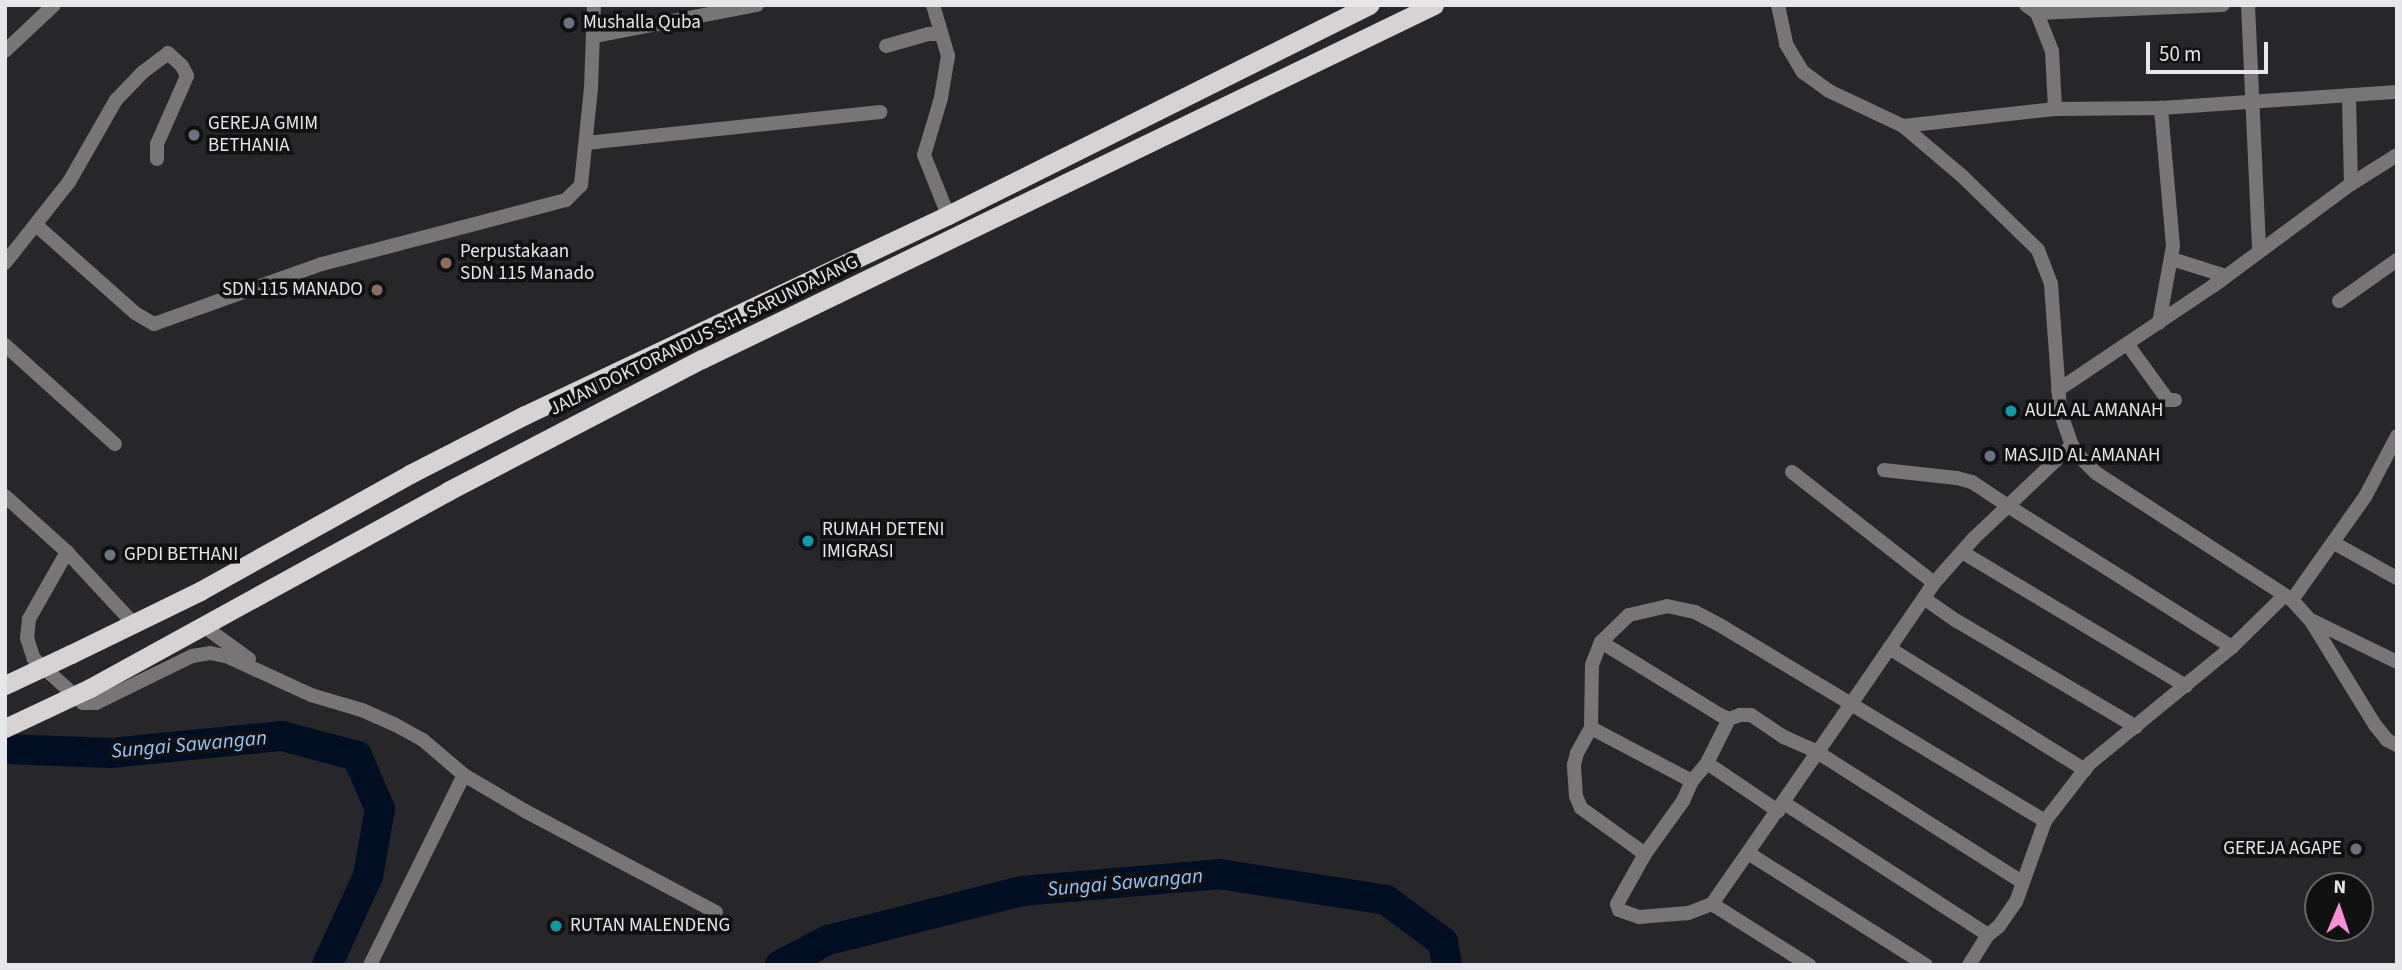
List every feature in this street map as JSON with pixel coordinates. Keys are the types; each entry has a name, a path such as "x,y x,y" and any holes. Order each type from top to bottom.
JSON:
{"highway":[{"name":"JALAN DOKTORANDUS S.H. SARUNDAJANG","path":"5,685 200,591 410,474 525,415 948,215 1370,5"},
{"name":"JALAN DOKTORANDUS S.H. SARUNDAJANG","path":"5,728 90,688 460,485 702,359 1434,5"},
{"path":"859,257 872,278"}],"street":[{"path":"5,51 54,5"},
{"path":"36,225 135,313 154,324 322,264 566,200 581,185 594,36 594,5"},
{"path":"594,36 757,5"},
{"path":"933,5 948,56 947,74 924,155 948,215"},
{"path":"1778,5 1786,44 1803,72 1829,90 1903,126 1961,175 2038,250 2051,284 2060,411 2068,449 2096,473 2288,597 2311,621 2375,725 2387,740 2397,745"},
{"path":"2055,109 2052,51 2031,9 2222,5"},
{"path":"2248,5 2255,102 2259,250"},
{"path":"886,46 928,34 940,34"},
{"path":"5,263 69,182 116,100 143,72 168,53 187,76 157,144 157,159"},
{"path":"1903,126 2055,109 2161,107 2397,92"},
{"path":"2349,97 2351,184"},
{"path":"2160,323 2172,259 2161,107"},
{"path":"586,143 880,111"},
{"path":"2058,390 2160,323 2351,184 2397,155"},
{"path":"2172,259 2226,276"},
{"path":"2339,301 2397,260"},
{"path":"5,345 115,444"},
{"path":"2128,345 2168,400 2175,400"},
{"path":"1969,965 1988,935 1999,926 2016,902 2045,821 2085,769 2288,597 2334,543 2365,498 2397,436"},
{"path":"2022,882 1817,752 1784,737 1751,715 1740,715 1729,719 1707,763 1692,781 1683,801 1618,898 1619,910 1650,917 1688,913 1713,904 1781,807 1817,752 1889,648 1925,599 1934,583 2008,506 2068,449"},
{"path":"1884,470 1972,482 2232,647"},
{"path":"1792,472 1934,583"},
{"path":"5,496 67,552 133,623"},
{"path":"2334,543 2397,578"},
{"path":"67,552 29,619 27,638 34,659 83,703 96,703 172,664 210,653 236,660 394,724 423,740 464,775 525,811 716,912"},
{"path":"1962,552 2186,686"},
{"path":"1925,599 1957,621 2136,727"},
{"path":"1645,854 1581,808 1576,796 1574,765 1577,753 1591,728 1592,665 1601,642 1629,615 1667,606 1695,612 1768,652 2045,821"},
{"path":"2311,621 2397,662"},
{"path":"202,625 280,680"},
{"path":"1601,642 1729,719"},
{"path":"1889,648 2085,769"},
{"path":"1591,728 1692,781"},
{"path":"1707,763 1988,935"},
{"path":"370,965 464,775"},
{"path":"1748,853 1926,965"},
{"path":"1713,904 1809,965"}],"waterway":[{"name":"Sungai Sawangan","path":"5,749 111,753 282,736 357,756 380,809 368,876 327,965"},
{"name":"Sungai Sawangan","path":"780,965 828,940 1022,891 1219,874 1386,900 1443,942 1447,965"}],"place":[{"name":"Mushalla Quba","path":"569,23"},
{"name":"GEREJA GMIM BETHANIA","path":"194,135"},
{"name":"Perpustakaan SDN 115 Manado","path":"446,263"},
{"name":"SDN 115 MANADO","path":"377,290"},
{"name":"AULA AL AMANAH","path":"2011,411"},
{"name":"MASJID AL AMANAH","path":"1990,456"},
{"name":"RUMAH DETENI IMIGRASI","path":"808,541"},
{"name":"GPDI BETHANI","path":"110,555"},
{"name":"GEREJA AGAPE","path":"2356,849"},
{"name":"RUTAN MALENDENG","path":"556,926"}]}
